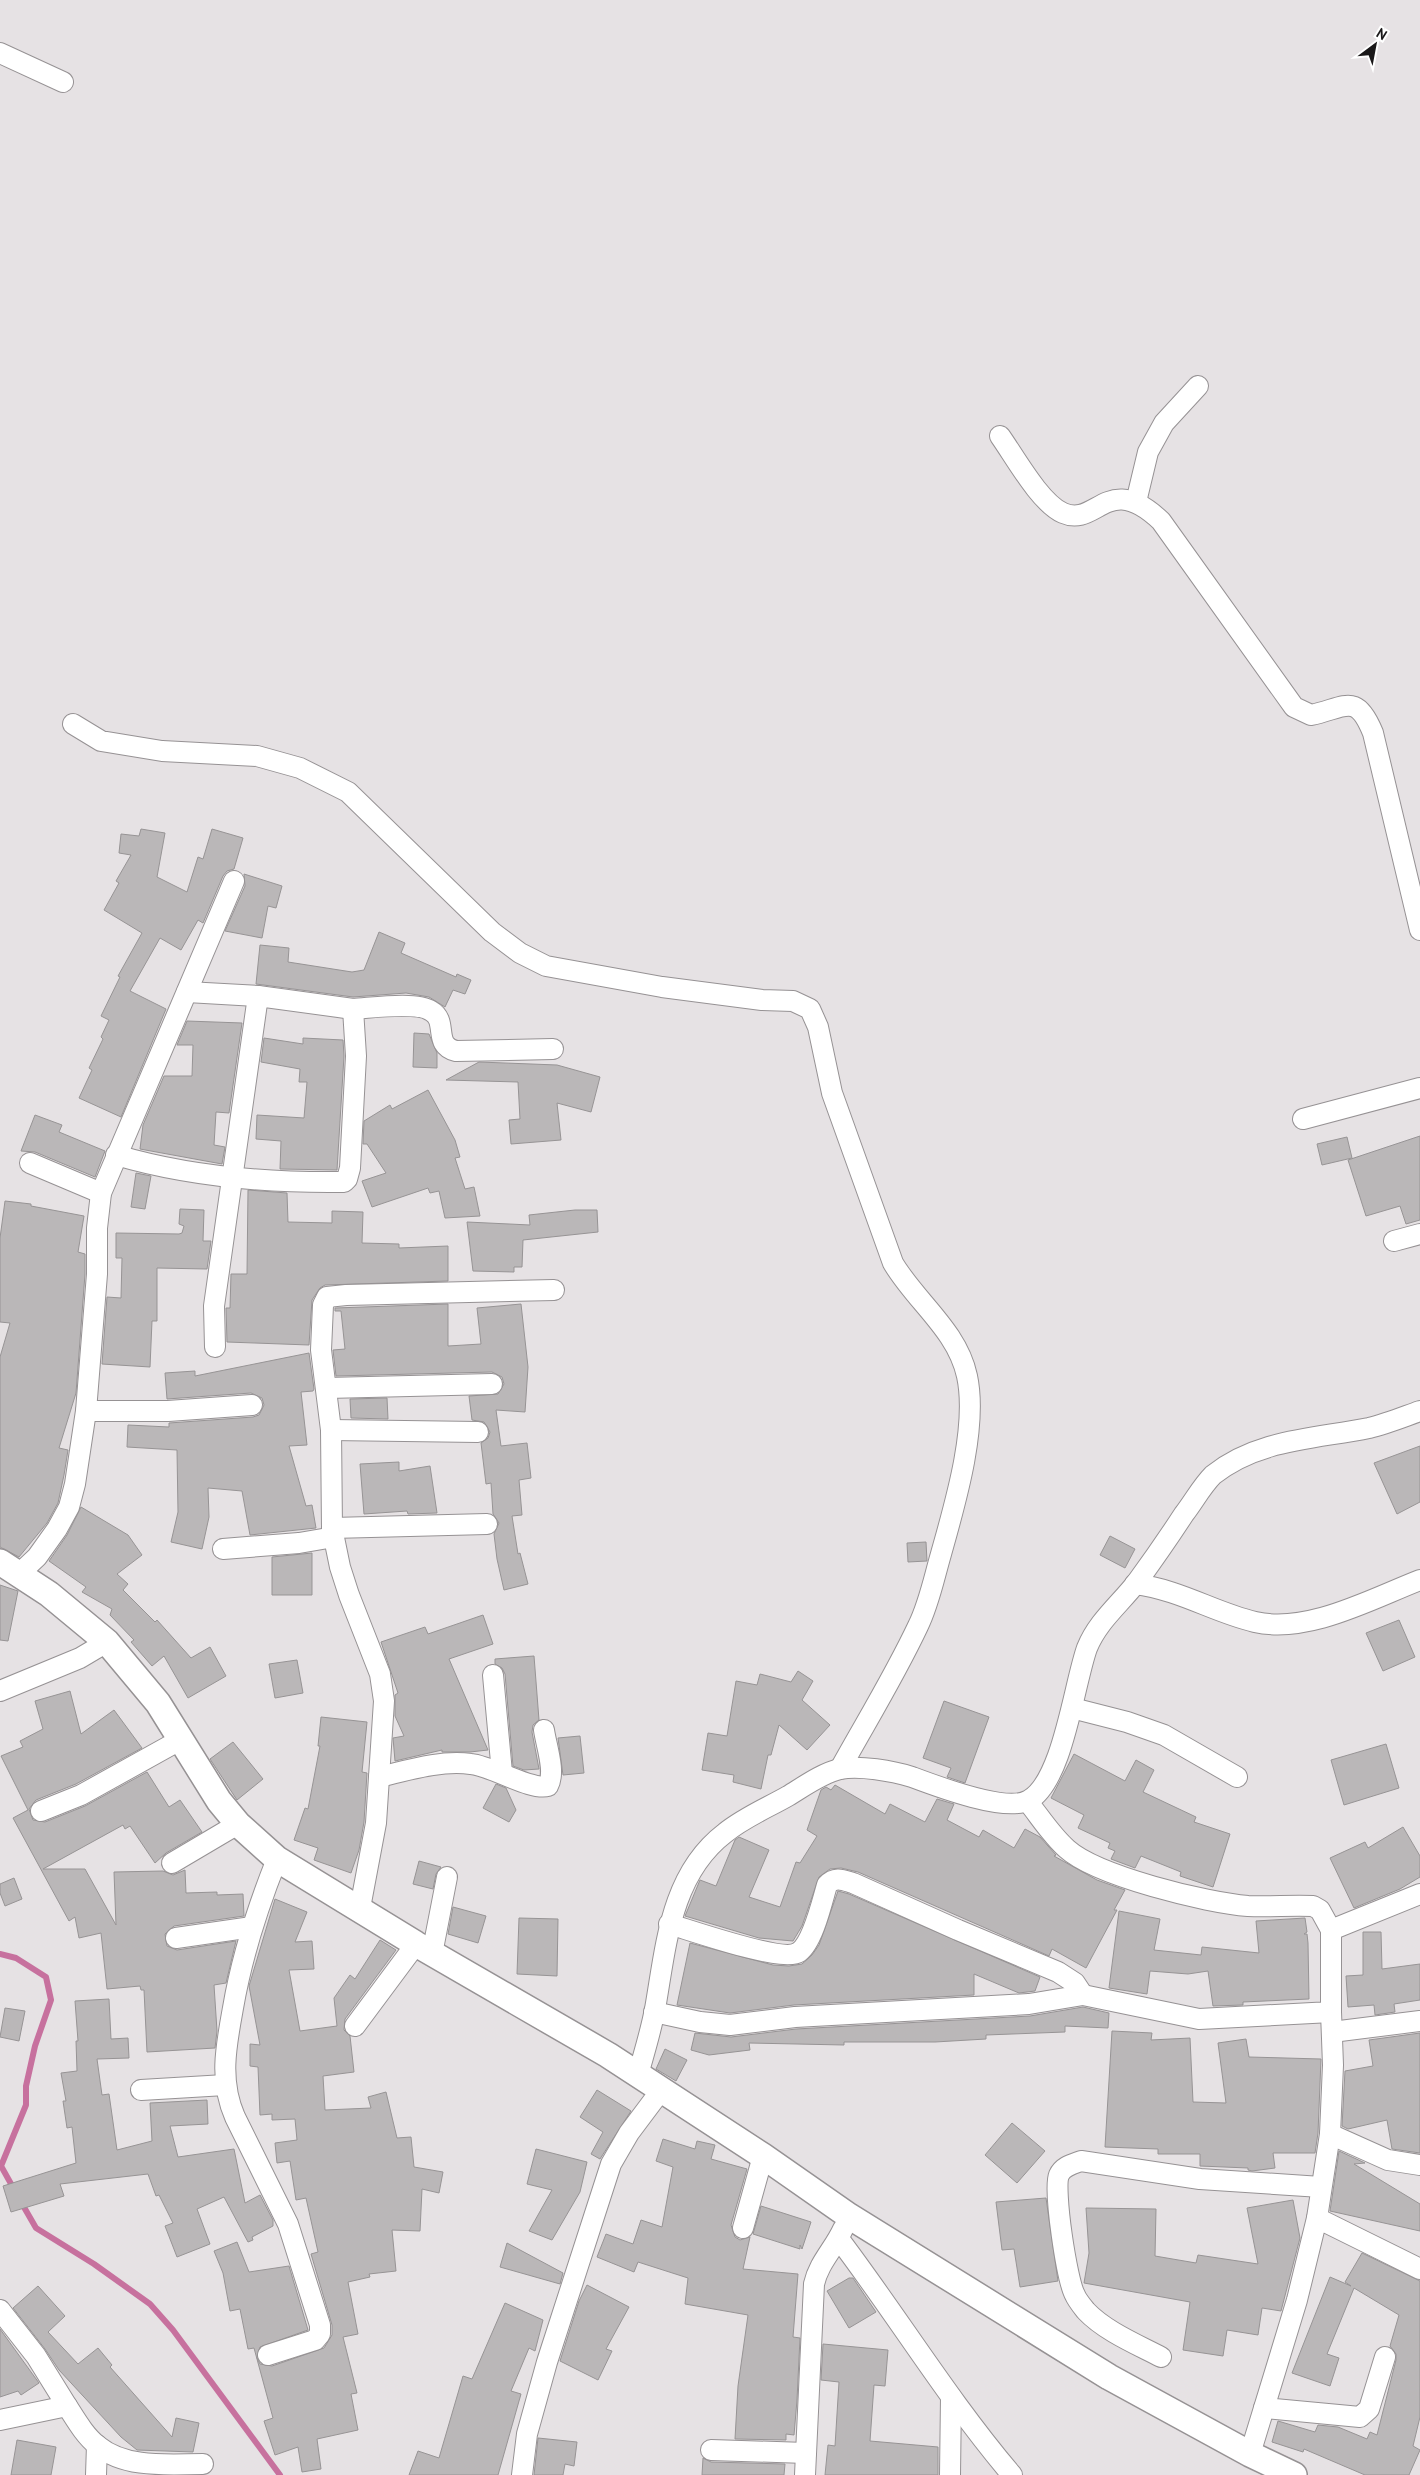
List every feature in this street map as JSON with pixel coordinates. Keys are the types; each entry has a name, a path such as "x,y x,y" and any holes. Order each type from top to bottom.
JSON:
{"street":[{"path":"0,52 63,82"},
{"path":"1136,502 1148,452 1164,423 1198,386"},
{"path":"1000,436 1050,504 1064,514 1081,515 1110,500 1123,499 1136,502 1161,521 1294,707 1311,715 1347,704 1356,706 1368,721 1373,733 1420,930"},
{"path":"73,724 102,741 162,751 257,756 300,768 348,792 405,845 457,900 492,932 520,953 546,966 662,987 762,1000 793,1001 810,1010 818,1027 832,1093 893,1263 905,1284 952,1338 967,1376 970,1406 965,1450 957,1492 932,1586 921,1618 840,1769"},
{"path":"234,881 101,1193 97,1228 97,1274 86,1411 69,1508 48,1544 10,1568 49,1594 107,1642 158,1703 219,1801 238,1824 277,1859 360,1908 424,1949 608,2055 763,2156 849,2216 1109,2378 1250,2454 1294,2475"},
{"path":"187,992 258,996 353,1010 414,1007 432,1011 438,1019 443,1042 447,1048 456,1050 553,1049"},
{"path":"215,1347 213,1312 234,1176 258,996"},
{"path":"116,1155 155,1166 234,1176 306,1182 344,1182 347,1179 350,1168 356,1056 353,1010"},
{"path":"1302,1119 1420,1088"},
{"path":"30,1163 101,1193"},
{"path":"1394,1241 1420,1234"},
{"path":"360,1908 376,1823 384,1701 380,1674 349,1595 333,1532 331,1430 321,1350 323,1305 327,1297 554,1290"},
{"path":"327,1388 492,1384"},
{"path":"86,1411 168,1411 252,1405"},
{"path":"638,2075 654,2012 669,1924 683,1886 700,1856 724,1832 814,1781 840,1769 870,1769 900,1773 978,1798 1004,1804 1028,1802 1041,1790 1053,1767 1072,1708 1080,1669 1092,1638 1109,1613 1135,1584 1206,1482 1228,1463 1248,1452 1274,1444 1371,1428 1420,1411"},
{"path":"331,1430 478,1432"},
{"path":"222,1549 299,1543 333,1532 487,1524"},
{"path":"1135,1584 1170,1591 1255,1622 1275,1624 1313,1620 1420,1580"},
{"path":"0,1691 80,1658 107,1642"},
{"path":"492,1674 502,1773"},
{"path":"1072,1708 1119,1719 1164,1735 1237,1777"},
{"path":"379,1777 449,1763 471,1764 502,1773 535,1786 548,1786 551,1781 551,1773 544,1730"},
{"path":"41,1811 81,1795 180,1740"},
{"path":"1028,1802 1068,1850 1086,1861 1155,1886 1215,1903 1250,1906 1313,1906 1320,1910 1331,1930 1333,2065 1330,2134 1317,2218 1297,2300 1250,2454"},
{"path":"172,1862 238,1824"},
{"path":"268,2355 315,2340 320,2334 320,2325 288,2224 235,2117 229,2103 225,2085 224,2061 241,1960 277,1859"},
{"path":"355,2026 424,1949 447,1877"},
{"path":"669,1924 748,1948 788,1955 798,1952 805,1944 828,1885 832,1880 839,1879 1058,1972 1075,1983 1083,1995"},
{"path":"1331,1930 1420,1894"},
{"path":"176,1938 252,1927"},
{"path":"654,2012 700,2022 730,2025 814,2016 1029,2004 1083,1995 1199,2019 1331,2012"},
{"path":"1332,2032 1420,2021"},
{"path":"141,2090 225,2085"},
{"path":"522,2475 527,2434 547,2362 608,2173 628,2133 662,2089"},
{"path":"1330,2134 1388,2160 1420,2165"},
{"path":"743,2228 763,2156"},
{"path":"1161,2357 1111,2330 1087,2312 1074,2294 1058,2212 1056,2187 1060,2174 1068,2165 1081,2161 1200,2179 1321,2187"},
{"path":"805,2475 814,2284 816,2274 824,2258 839,2240 849,2216"},
{"path":"1317,2218 1420,2269"},
{"path":"839,2240 875,2287 977,2434 1012,2475"},
{"path":"0,2310 36,2356 67,2406 97,2445 121,2458 149,2464 203,2464"},
{"path":"1264,2408 1360,2418 1369,2409 1385,2357"},
{"path":"950,2475 951,2397"},
{"path":"0,2420 67,2406"},
{"path":"96,2475 97,2445"},
{"path":"711,2450 806,2453"}],"building":[{"path":"141,829 165,833 157,877 187,892 198,857 203,859 212,829 243,838 234,869 227,871 223,876 203,923 198,920 181,950 160,938 130,991 166,1009 121,1117 79,1098 92,1070 89,1068 103,1039 101,1037 109,1020 101,1016 120,977 118,976 142,933 104,910 119,883 116,881 131,855 119,853 121,834 139,836"},
{"path":"244,874 282,886 276,908 268,906 262,938 225,931 245,886"},
{"path":"379,932 405,943 401,953 456,977 457,974 471,980 465,994 453,990 445,1007 429,997 406,993 353,997 256,984 260,945 289,948 288,962 352,972 364,970"},
{"path":"187,1021 242,1023 229,1113 216,1112 214,1145 225,1147 222,1164 140,1149 143,1125 164,1076 192,1076 193,1045 177,1045"},
{"path":"414,1033 429,1034 437,1053 437,1068 413,1067"},
{"path":"264,1038 303,1044 303,1038 343,1040 344,1056 337,1170 280,1169 281,1141 256,1139 257,1115 304,1118 307,1082 299,1082 300,1069 261,1062"},
{"path":"479,1062 557,1065 600,1077 591,1112 557,1103 561,1140 511,1144 509,1120 520,1119 518,1082 446,1080"},
{"path":"428,1090 455,1140 460,1157 455,1158 465,1189 474,1187 480,1216 445,1218 439,1191 430,1193 428,1188 372,1207 362,1181 386,1173 367,1144 363,1144 364,1121 390,1105 392,1109"},
{"path":"35,1115 62,1125 59,1132 105,1151 95,1177 35,1152 21,1151"},
{"path":"1420,1136 1420,1220 1406,1224 1400,1206 1366,1216 1348,1160"},
{"path":"1347,1137 1352,1158 1322,1165 1317,1144"},
{"path":"136,1173 151,1176 145,1209 131,1207"},
{"path":"248,1190 287,1193 288,1222 332,1223 332,1211 363,1212 362,1243 399,1244 399,1248 448,1246 448,1281 325,1285 320,1288 312,1300 309,1345 227,1342 226,1308 230,1308 231,1274 247,1274"},
{"path":"5,1201 31,1204 31,1206 84,1216 78,1252 85,1254 85,1274 76,1393 59,1448 68,1450 64,1475 58,1503 47,1523 19,1557 0,1547 0,1357 10,1323 0,1322 0,1238"},
{"path":"180,1209 204,1210 203,1241 211,1241 207,1269 157,1268 157,1321 152,1321 150,1367 102,1364 107,1297 121,1298 122,1258 116,1258 116,1233 182,1233 184,1226 179,1224"},
{"path":"575,1210 597,1210 598,1232 523,1240 522,1267 514,1267 514,1272 473,1271 467,1222 530,1225 529,1215"},
{"path":"448,1304 448,1346 481,1344 477,1308 521,1304 528,1367 525,1412 496,1410 501,1446 527,1443 531,1478 519,1480 522,1515 512,1516 518,1554 520,1553 528,1584 504,1590 494,1534 499,1523 493,1514 491,1483 486,1484 481,1443 488,1438 490,1432 484,1422 472,1420 469,1396 498,1394 504,1384 502,1377 492,1372 336,1376 333,1350 345,1349 341,1311 335,1311 335,1308"},
{"path":"309,1353 314,1389 313,1391 301,1392 307,1445 289,1446 306,1506 312,1505 316,1528 250,1535 242,1491 208,1488 209,1517 202,1549 171,1542 178,1512 177,1450 127,1447 128,1425 169,1427 169,1423 253,1417 259,1415 264,1405 262,1398 251,1393 167,1399 165,1373 195,1371 195,1376"},
{"path":"387,1398 388,1419 351,1418 350,1399"},
{"path":"1420,1446 1420,1502 1397,1514 1374,1463"},
{"path":"399,1462 399,1471 430,1466 437,1513 408,1514 407,1511 364,1514 360,1464"},
{"path":"81,1507 128,1535 142,1555 117,1574 128,1584 123,1590 155,1622 157,1620 191,1658 210,1647 226,1676 188,1698 164,1656 152,1666 131,1642 134,1640 110,1615 112,1609 82,1592 86,1587 49,1561 67,1535"},
{"path":"1110,1536 1135,1549 1125,1568 1100,1555"},
{"path":"926,1542 927,1561 908,1562 907,1543"},
{"path":"312,1553 312,1595 272,1595 272,1557"},
{"path":"0,1585 18,1591 8,1641 0,1640"},
{"path":"483,1615 493,1644 449,1659 488,1750 442,1752 442,1750 395,1761 393,1738 404,1736 395,1716 395,1695 398,1693 381,1642 425,1627 428,1634"},
{"path":"1399,1620 1415,1657 1383,1671 1366,1633"},
{"path":"534,1656 539,1720 533,1725 532,1732 539,1769 524,1770 513,1766 505,1674 502,1668 495,1664 495,1659"},
{"path":"297,1660 303,1693 275,1698 269,1664"},
{"path":"798,1671 813,1681 802,1700 830,1725 807,1750 779,1725 771,1755 768,1755 761,1789 733,1782 734,1775 702,1770 708,1733 727,1736 736,1681 757,1685 760,1674 791,1682"},
{"path":"70,1691 81,1734 114,1710 142,1748 76,1784 36,1800 29,1809 33,1820 45,1822 85,1806 147,1772 169,1807 180,1800 202,1832 166,1853 155,1863 130,1826 125,1829 123,1825 43,1869 85,1869 116,1925 114,1872 163,1871 173,1875 185,1870 186,1893 217,1892 217,1895 243,1894 244,1916 174,1926 165,1934 167,1946 177,1950 236,1941 226,1983 214,1985 217,2031 215,2048 147,2052 144,1990 141,1990 140,1986 107,1989 101,1933 79,1938 75,1917 69,1921 13,1818 28,1810 1,1756 23,1747 20,1741 43,1729 35,1701"},
{"path":"944,1701 989,1717 965,1783 947,1777 951,1768 923,1758"},
{"path":"321,1717 367,1722 362,1772 367,1773 364,1822 359,1850 351,1873 314,1860 318,1848 294,1840 305,1808 308,1809 320,1746 318,1746"},
{"path":"580,1736 584,1773 563,1775 558,1738"},
{"path":"233,1742 263,1779 237,1800 210,1759"},
{"path":"1386,1744 1399,1788 1344,1805 1331,1760"},
{"path":"1074,1754 1125,1781 1136,1760 1154,1770 1143,1792 1196,1817 1194,1822 1230,1834 1213,1887 1180,1876 1181,1872 1141,1856 1135,1868 1111,1859 1115,1851 1108,1848 1110,1843 1078,1828 1084,1815 1051,1798"},
{"path":"496,1784 506,1788 516,1810 509,1822 483,1808"},
{"path":"835,1785 885,1814 890,1804 925,1822 937,1799 954,1804 947,1820 979,1837 983,1830 1014,1848 1025,1829 1040,1837 1056,1855 1054,1856 1097,1880 1125,1890 1114,1910 1117,1910 1086,1968 1052,1949 1049,1956 858,1872 841,1868 830,1869 819,1877 802,1926 793,1941 759,1938 685,1916 700,1880 716,1886 735,1840 739,1837 769,1850 749,1897 780,1907 796,1862 800,1863 817,1836 807,1830 821,1790 826,1787 831,1790"},
{"path":"1403,1827 1420,1856 1420,1877 1400,1889 1354,1908 1330,1858 1365,1842 1368,1848"},
{"path":"419,1861 441,1867 436,1874 433,1889 413,1884"},
{"path":"14,1878 22,1899 5,1906 0,1893 0,1884"},
{"path":"838,1891 849,1894 1040,1977 1035,1991 1019,1993 974,1974 974,1995 794,2005 730,2013 677,2005 690,1943 773,1965 789,1966 802,1964 819,1945"},
{"path":"275,1899 307,1912 295,1942 312,1941 314,1969 289,1970 300,2031 337,2026 334,1998 350,1975 355,1979 380,1940 396,1950 345,2019 344,2030 350,2036 354,2072 323,2076 325,2110 371,2108 368,2097 386,2092 397,2138 411,2137 414,2167 443,2172 439,2193 422,2189 420,2231 392,2230 396,2271 369,2274 370,2277 348,2282 358,2334 343,2337 357,2393 351,2394 358,2430 317,2439 321,2469 302,2472 298,2447 275,2455 264,2421 273,2418 254,2348 248,2349 240,2309 230,2311 223,2273 214,2251 237,2242 249,2272 289,2266 308,2330 260,2347 257,2358 260,2364 272,2366 324,2348 332,2335 332,2325 311,2254 318,2252 306,2198 296,2200 290,2161 277,2163 275,2143 297,2140 295,2119 272,2120 272,2114 260,2115 258,2067 250,2066 250,2044 260,2045 249,1986"},
{"path":"453,1907 486,1916 478,1943 448,1934"},
{"path":"1119,1911 1160,1919 1154,1950 1201,1955 1202,1947 1259,1953 1256,1921 1305,1918 1307,1932 1304,1934 1307,1934 1308,1943 1309,1999 1243,2002 1243,2005 1213,2006 1208,1971 1188,1974 1150,1971 1147,1994 1109,1988"},
{"path":"519,1918 558,1919 557,1976 517,1974"},
{"path":"1363,1932 1381,1932 1382,1969 1420,1964 1420,2000 1394,2004 1395,2012 1375,2015 1374,2005 1348,2007 1346,1976 1363,1975"},
{"path":"109,1999 111,2039 128,2038 129,2058 97,2059 102,2095 109,2094 117,2150 152,2141 150,2103 207,2100 208,2124 170,2126 178,2157 234,2149 245,2203 260,2195 273,2220 273,2226 252,2237 253,2240 248,2242 224,2197 197,2209 210,2244 177,2257 165,2226 173,2223 159,2195 156,2196 148,2174 60,2184 64,2196 11,2212 3,2186 76,2163 72,2127 67,2128 63,2101 66,2101 61,2073 77,2071 76,2041 78,2041 75,2001"},
{"path":"1083,2007 1109,2013 1108,2028 1065,2026 1065,2032 986,2035 986,2039 935,2042 844,2042 844,2045 749,2043 750,2050 709,2055 691,2050 695,2033 731,2037 796,2029 1030,2016"},
{"path":"5,2008 25,2011 19,2041 0,2037"},
{"path":"1112,2031 1152,2033 1151,2040 1190,2038 1193,2102 1226,2103 1218,2043 1246,2039 1249,2057 1321,2059 1318,2133 1315,2153 1273,2153 1275,2168 1252,2171 1248,2170 1248,2168 1200,2166 1200,2154 1158,2154 1158,2149 1105,2147"},
{"path":"1420,2033 1420,2153 1392,2149 1387,2120 1348,2129 1342,2126 1345,2071 1373,2066 1369,2040"},
{"path":"665,2049 687,2060 676,2081 656,2069"},
{"path":"597,2090 631,2111 600,2159 591,2154 603,2132 580,2117"},
{"path":"1012,2123 1045,2151 1017,2183 985,2155"},
{"path":"663,2139 695,2149 697,2141 715,2145 711,2159 747,2169 731,2225 735,2237 740,2240 750,2237 743,2269 798,2274 793,2337 800,2338 797,2400 794,2435 786,2434 786,2440 735,2439 738,2386 748,2315 685,2304 688,2278 638,2262 634,2272 597,2257 606,2234 633,2244 641,2220 662,2227 673,2167 656,2161"},
{"path":"536,2149 587,2162 580,2192 552,2240 529,2231 552,2190 527,2184"},
{"path":"1339,2151 1365,2163 1354,2164 1420,2204 1420,2231 1330,2211"},
{"path":"1046,2198 1058,2281 1020,2287 1014,2249 1002,2250 996,2202"},
{"path":"1293,2200 1300,2238 1281,2311 1262,2308 1258,2335 1227,2330 1223,2356 1183,2350 1190,2302 1084,2283 1089,2253 1086,2208 1156,2209 1155,2256 1196,2263 1198,2255 1258,2264 1247,2208"},
{"path":"761,2206 811,2222 802,2249 800,2245 800,2249 753,2234"},
{"path":"507,2243 563,2273 560,2284 500,2267"},
{"path":"1362,2253 1420,2281 1420,2417 1413,2446 1420,2450 1409,2475 1365,2475 1304,2449 1303,2452 1272,2442 1278,2421 1315,2432 1318,2425 1338,2427 1367,2439 1370,2432 1377,2435 1396,2360 1396,2354 1390,2346 1399,2315 1354,2288 1327,2354 1339,2358 1330,2386 1292,2373 1330,2277 1351,2286 1345,2282"},
{"path":"849,2278 853,2278 876,2312 849,2328 827,2291"},
{"path":"587,2285 629,2307 606,2349 612,2351 598,2380 560,2361 579,2301"},
{"path":"38,2286 65,2316 48,2332 78,2364 98,2348 112,2365 110,2367 172,2437 176,2418 199,2423 193,2452 137,2450 121,2437 59,2370 13,2308"},
{"path":"505,2303 543,2320 535,2351 529,2348 511,2391 521,2394 498,2475 409,2475 418,2451 439,2458 463,2376 472,2379"},
{"path":"0,2329 39,2383 21,2395 18,2391 0,2397"},
{"path":"823,2344 888,2350 885,2386 874,2385 870,2441 938,2447 938,2475 825,2475 828,2445 835,2446 839,2382 821,2380"},
{"path":"538,2438 577,2442 574,2466 565,2464 563,2475 534,2475"},
{"path":"17,2440 56,2447 51,2475 11,2475"},
{"path":"703,2458 711,2462 785,2464 784,2475 702,2475"}],"waterway":[{"path":"0,1954 16,1958 46,1977 51,2000 35,2046 26,2086 26,2105 1,2166 15,2191"},
{"path":"21,2202 36,2228 94,2264 150,2304 173,2330 280,2475"}]}
